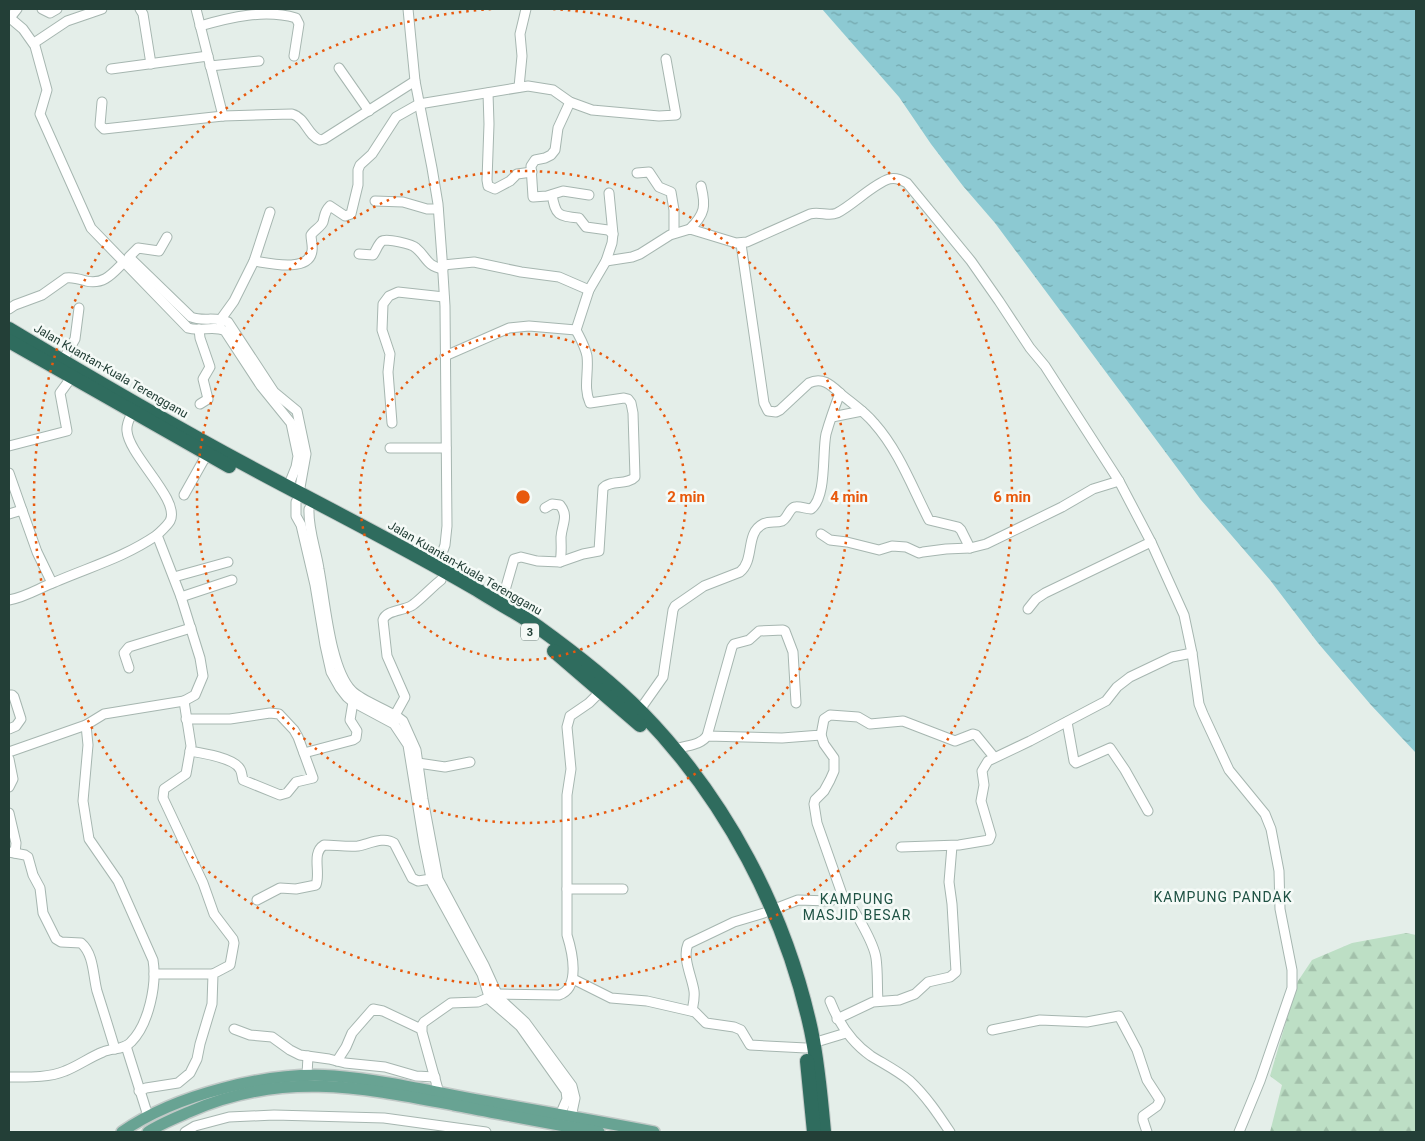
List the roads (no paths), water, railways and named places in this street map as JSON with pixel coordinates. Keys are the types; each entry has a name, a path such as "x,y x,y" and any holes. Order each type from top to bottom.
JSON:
{"highway":[{"name":"Jalan Kuantan-Kuala Terengganu","path":"9,328 63,360 79,378 132,412 206,454 298,498 501,604 537,626 611,684 639,711 674,750 717,805 736,836 768,912 810,1046 821,1098 824,1132"},
{"name":"Jalan Kuantan-Kuala Terengganu","path":"9,341 228,456 298,498"},
{"name":"Jalan Kuantan-Kuala Terengganu","path":"439,573 536,636 632,716 654,740 712,813 768,912"},
{"name":"Jalan Kuantan-Kuala Terengganu","path":"810,1046 814,1132"}],"main road":[{"path":"122,1132 148,1116 177,1102 202,1094 261,1080 307,1076 349,1077 654,1132"},
{"path":"132,1132 140,1129 154,1132 170,1121 208,1104 257,1091 292,1087 333,1086 376,1090 599,1132"}],"street":[{"path":"42,9 50,13 57,9"},
{"path":"34,43 67,22 102,9"},
{"path":"140,9 143,14 151,64"},
{"path":"196,9 223,116"},
{"path":"395,715 405,697 387,656 384,616 414,605 439,573 446,537 443,263 432,168 415,81 408,9"},
{"path":"519,87 522,56 520,34 526,9"},
{"path":"13,14 22,29 34,43 47,94 40,114 91,228 188,328 199,329 220,324 254,261 270,212"},
{"path":"200,26 231,18 262,14 296,18 299,24 294,56"},
{"path":"111,70 208,56"},
{"path":"254,261 288,265 299,264 306,260 312,250 311,235 321,225 328,208 345,216 351,214 358,185 360,165 372,154 396,117 419,104 528,86 553,90 570,102 592,110 659,116 676,115 666,59"},
{"path":"210,66 259,61"},
{"path":"339,68 368,111"},
{"path":"102,102 100,125 104,129 223,116 292,114 300,117 313,136 320,140 415,81"},
{"path":"488,93 490,124 488,186 495,189 510,181 517,174 532,172"},
{"path":"570,102 558,128 554,150 551,155 533,161 531,166 533,197 552,195 563,191 589,195"},
{"path":"637,173 649,172 659,187 670,192 674,210 674,233"},
{"path":"606,261 632,257 674,233 690,230 741,244 748,242 816,212 827,215 837,213 890,179 901,180 907,183 971,261 1045,366 1119,481 1151,542 1184,615 1192,653 1199,704 1203,714 1229,770 1265,814 1272,829 1279,871 1280,909 1292,970 1291,992 1260,1081 1239,1132"},
{"path":"690,230 700,219 704,208 705,200 701,186"},
{"path":"501,604 514,559 521,557 537,561 560,562 582,554 600,551 603,488 608,484 631,481 635,477 631,403 628,399 624,398 590,403 586,388 587,355 576,330 589,290 606,261 612,243 614,234 609,193"},
{"path":"552,195 555,210 558,214 579,218 586,226 608,230 614,234"},
{"path":"374,201 403,202 438,210"},
{"path":"167,237 159,252 138,248 129,257 191,317 220,324 262,386 291,423 298,456 296,467 298,498 296,516 302,525 332,672 340,688 354,702 394,724 408,745 431,879 493,995"},
{"path":"359,254 373,255 381,243 387,240 412,245 432,266 443,263 474,262 521,272 559,277 589,290"},
{"path":"741,244 762,393 768,411 776,412 780,410 809,383 815,380 824,381 862,411 876,425 897,455 929,520 958,527 970,548"},
{"path":"9,309 42,294 66,278 93,282 106,280 124,262"},
{"path":"392,423 388,372 390,354 382,330 383,304 390,296 398,292 444,297"},
{"path":"63,360 75,340 79,308"},
{"path":"445,356 509,328 529,326 576,330"},
{"path":"199,329 200,338 210,367 203,379 208,399 200,404"},
{"path":"9,446 67,431 60,393 79,378"},
{"path":"639,711 664,677 667,644 675,606 700,588 744,569 749,558 750,545 758,527 766,523 779,522 786,518 796,506 811,509 816,505 821,491 825,441 840,393"},
{"path":"832,417 862,411"},
{"path":"9,600 26,596 52,583 119,557 157,535 170,522 172,514 164,493 128,439 127,426 132,412"},
{"path":"390,448 446,448"},
{"path":"184,495 206,454"},
{"path":"9,473 36,552 52,583"},
{"path":"821,534 830,540 879,550 892,546 906,547 923,552 970,548 992,542 1062,507 1093,489 1119,481"},
{"path":"298,498 308,520 319,567 334,654 345,682 358,696 403,721 414,743 438,879 484,965 494,1003 520,1026 566,1092 566,1116"},
{"path":"545,508 552,504 560,505 565,516 561,537 562,552 560,562"},
{"path":"9,514 22,510"},
{"path":"9,752 86,724 104,714 184,701 195,695 202,676 200,658 182,597 157,535"},
{"path":"1028,609 1036,599 1045,593 1151,542"},
{"path":"174,577 228,562"},
{"path":"182,597 232,580"},
{"path":"129,668 124,653 129,647 191,628"},
{"path":"674,750 685,745 701,742 707,736 732,647 734,644 748,640 759,631 783,630 785,632 792,652 796,703"},
{"path":"901,847 952,846 985,841 991,838 981,801 984,784 982,771 988,761 1067,722 1109,698 1117,687 1130,677 1172,656 1192,653"},
{"path":"439,1093 421,1029 424,1022 446,1006 457,1002 478,1002 493,995 559,994 568,990 573,979 571,948 567,935 567,795 571,769 567,720 601,691"},
{"path":"9,695 14,697 21,719 16,726 9,730"},
{"path":"154,974 213,974 230,965 234,943 214,914 203,883 163,798 164,789 186,774 190,751 184,701"},
{"path":"304,753 356,738 357,731 350,720 354,702"},
{"path":"186,719 230,718 251,714 279,714 294,730 313,778 296,782 287,792 280,795 243,780 241,770 235,764 212,755 190,751"},
{"path":"878,1001 874,950 851,904 843,897 817,823 814,800 827,785 834,771 834,758 824,744 821,735 824,719 830,715 858,717 870,724 903,721 955,741 973,734 976,735 994,758"},
{"path":"1067,722 1074,761 1076,763 1110,748 1130,778 1148,811"},
{"path":"9,1078 36,1077 60,1073 103,1052 126,1046 135,1037 149,1009 154,974 153,960 122,889 89,839 83,801 88,744 86,724"},
{"path":"707,736 782,738 821,735"},
{"path":"9,759 14,779 9,787"},
{"path":"418,763 445,767 470,762"},
{"path":"9,813 16,843 12,852 26,855 30,860 33,874 40,888 43,913 56,938 61,942 80,943 86,949 91,960 96,989 115,1049"},
{"path":"257,900 280,888 296,889 316,885 318,880 317,853 324,845 357,846 385,840 390,841 394,843 412,878 418,881 431,879"},
{"path":"837,1019 878,1001 899,1000 915,994 928,982 950,977 956,972 949,882 952,846"},
{"path":"567,877 581,888"},
{"path":"567,889 623,889"},
{"path":"692,1012 695,996 689,973 686,948 688,944 734,922 768,912 798,900 829,900 843,897"},
{"path":"141,1095 159,1086 178,1083 190,1073 195,1064 212,1004 213,974"},
{"path":"573,979 611,998 647,1002 692,1012 698,1014 706,1023 734,1027 741,1030 750,1045 810,1046 846,1033"},
{"path":"830,1001 837,1019 846,1033 871,1056 894,1069 910,1082 932,1104 950,1132"},
{"path":"337,1061 352,1033 373,1010 383,1011 421,1029"},
{"path":"992,1030 1040,1020 1087,1022 1119,1016 1137,1050 1147,1080 1160,1100 1157,1106 1143,1116 1147,1132"},
{"path":"234,1029 250,1035 272,1037 290,1050 308,1056 385,1067 416,1076 435,1077"},
{"path":"126,1046 148,1116"},
{"path":"307,1076 308,1056"},
{"path":"185,1132 195,1126 229,1117 274,1115 384,1118 452,1130 486,1132"}],"water":[{"path":"822,9 1416,9 1416,753 1371,705 1318,643 1270,580 1201,500 995,223 963,186 931,144 899,97"}],"district":[{"name":"KAMPUNG PANDAK","path":"1223,897"},
{"name":"KAMPUNG MASJID BESAR","path":"857,908"}]}
